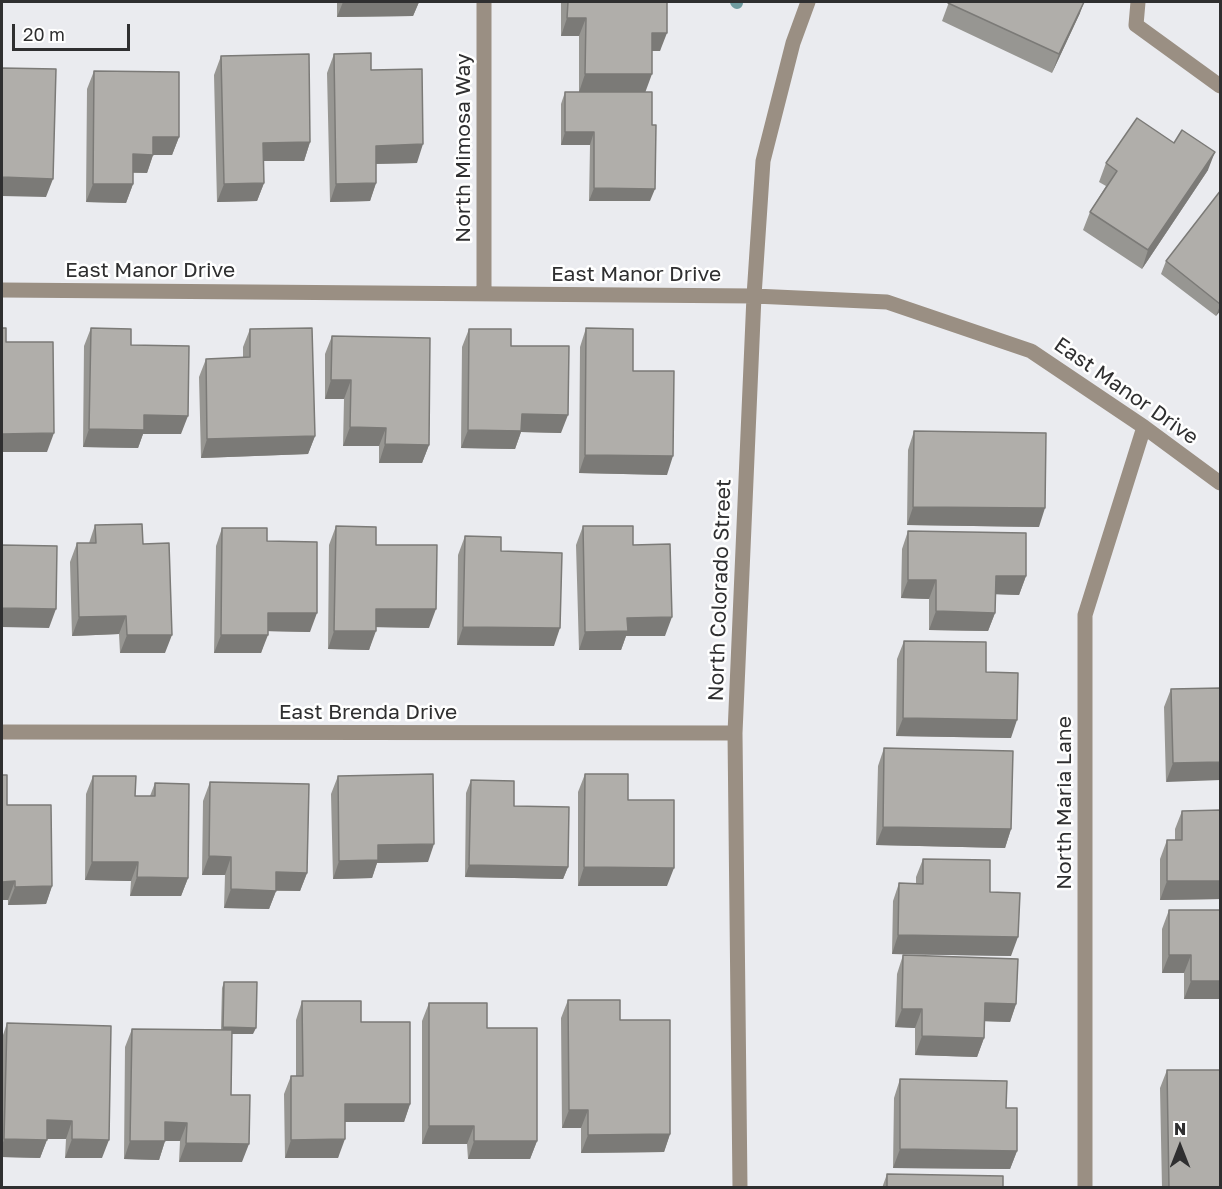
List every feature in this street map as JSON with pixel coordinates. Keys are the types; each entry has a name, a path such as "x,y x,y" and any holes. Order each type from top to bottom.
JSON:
{"street":[{"name":"North Mimosa Way","path":"484,2 484,294"},
{"name":"North Colorado Street","path":"740,1188 735,733 754,296 764,161 793,43 808,2"},
{"path":"1138,2 1136,25 1221,86"},
{"name":"East Manor Drive","path":"2,290 754,296 887,302 1031,351 1144,427 1221,483"},
{"name":"North Maria Lane","path":"1085,1188 1085,615 1144,427"},
{"name":"East Brenda Drive","path":"2,732 735,733"}],"building":[{"path":"568,2 667,2 667,33 652,33 652,74 585,74 586,18 567,18"},
{"path":"949,2 1084,2 1059,54"},
{"path":"371,53 371,70 422,69 423,144 376,146 376,183 336,184 334,54"},
{"path":"309,54 310,142 263,143 264,183 224,184 221,56"},
{"path":"2,68 56,69 53,179 2,177"},
{"path":"94,71 179,72 179,137 153,137 153,155 133,154 133,184 93,184"},
{"path":"565,92 652,92 652,125 656,125 655,189 594,188 594,132 565,132"},
{"path":"1137,118 1174,143 1182,130 1215,152 1148,250 1090,212 1117,171 1106,163"},
{"path":"1221,190 1221,303 1220,304 1166,261"},
{"path":"2,328 6,328 6,342 53,342 54,433 2,434"},
{"path":"91,328 131,329 131,345 189,346 188,416 144,415 144,430 89,429"},
{"path":"312,328 315,436 207,439 206,359 250,357 250,329"},
{"path":"586,328 633,329 633,371 674,371 673,456 585,455"},
{"path":"469,329 511,329 511,346 569,346 568,415 522,414 521,431 468,430"},
{"path":"332,336 430,338 429,445 385,444 386,428 350,427 351,380 331,380"},
{"path":"914,431 1046,433 1045,508 913,507"},
{"path":"142,524 143,544 169,543 172,635 127,635 126,616 79,617 77,543 96,543 95,525"},
{"path":"336,526 376,527 376,545 437,545 436,609 376,609 376,631 334,631"},
{"path":"583,526 633,526 633,545 670,544 672,617 627,618 628,631 585,632"},
{"path":"222,528 267,528 267,541 317,542 317,613 268,613 268,635 221,635"},
{"path":"908,531 1026,533 1026,576 996,576 995,613 936,611 936,580 908,580"},
{"path":"465,536 501,537 501,551 562,553 560,628 463,627"},
{"path":"2,545 57,546 56,609 2,608"},
{"path":"904,641 986,642 986,672 1018,673 1017,720 903,718"},
{"path":"1221,688 1221,762 1173,763 1171,689"},
{"path":"884,748 1013,751 1011,829 883,827"},
{"path":"433,774 434,844 378,845 378,860 339,861 338,776"},
{"path":"585,774 628,774 628,800 674,800 674,868 584,867"},
{"path":"2,775 7,775 7,805 51,805 52,886 15,887 15,881 2,882"},
{"path":"93,776 136,776 135,796 155,796 155,783 189,784 188,878 137,877 138,862 92,862"},
{"path":"471,780 514,781 514,806 569,807 568,867 469,865"},
{"path":"210,782 309,784 307,873 276,872 276,891 231,889 231,857 209,856"},
{"path":"1221,810 1221,881 1167,881 1167,840 1182,840 1182,811"},
{"path":"923,859 990,860 990,892 1020,893 1018,937 898,935 899,883 923,884"},
{"path":"1169,910 1221,910 1221,981 1191,981 1191,955 1169,955"},
{"path":"903,955 1018,959 1016,1004 985,1003 984,1038 922,1036 922,1009 902,1009"},
{"path":"224,982 257,982 256,1028 223,1027"},
{"path":"568,1000 620,1000 620,1020 670,1020 670,1134 588,1135 588,1110 569,1110"},
{"path":"302,1001 361,1001 361,1022 410,1022 410,1104 345,1104 345,1139 291,1140 291,1076 303,1076"},
{"path":"429,1003 487,1003 487,1028 537,1028 537,1141 474,1141 474,1126 429,1126"},
{"path":"7,1023 111,1026 109,1140 72,1139 72,1121 47,1120 47,1140 4,1139"},
{"path":"132,1029 232,1030 231,1095 250,1095 249,1144 186,1143 187,1123 165,1122 165,1141 130,1141"},
{"path":"1167,1070 1221,1070 1221,1188 1169,1188"},
{"path":"900,1079 1007,1081 1006,1108 1017,1108 1017,1151 900,1149"},
{"path":"887,1174 1003,1176 1003,1188 887,1188"}]}
